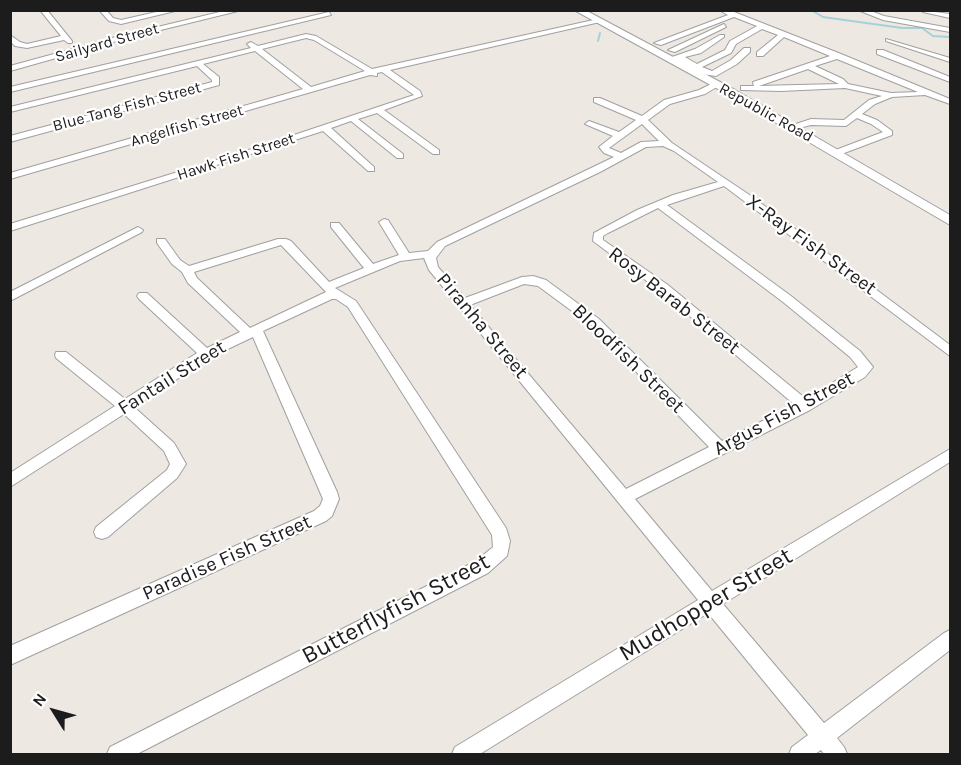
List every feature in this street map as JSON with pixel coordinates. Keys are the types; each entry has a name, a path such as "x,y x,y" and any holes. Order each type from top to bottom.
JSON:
{"street":[{"path":"43,10 78,50"},
{"path":"102,10 111,20 121,22 172,11 187,22"},
{"path":"204,10 215,19"},
{"name":"Sailyard Street","path":"10,69 187,22 215,19 239,10"},
{"path":"261,22 314,10"},
{"name":"Republic Road","path":"578,10 673,55 716,85 951,221"},
{"path":"722,10 951,102"},
{"path":"861,10 883,18 951,30"},
{"path":"923,10 951,16"},
{"path":"10,90 328,14"},
{"path":"658,44 733,15"},
{"path":"673,55 742,18"},
{"name":"Angelfish Street","path":"10,176 384,70 600,21"},
{"path":"697,67 728,51 730,45 762,26"},
{"path":"760,54 784,34"},
{"path":"240,35 310,91"},
{"name":"Blue Tang Fish Street","path":"10,110 306,36 312,36 369,74"},
{"path":"673,55 704,48 722,36"},
{"path":"10,37 18,44 27,46 66,37"},
{"path":"888,40 951,60"},
{"path":"673,55 714,74 734,62 747,50"},
{"path":"880,52 951,80"},
{"path":"731,92 838,56"},
{"name":"Blue Tang Fish Street","path":"10,139 216,83 216,79 198,63"},
{"path":"808,66 840,81 845,86"},
{"name":"Hawk Fish Street","path":"10,228 353,119 418,96 384,70"},
{"path":"623,157 604,148 641,119 673,99 698,94 716,85"},
{"path":"744,88 845,86 891,95 931,94"},
{"path":"791,127 811,122 846,123 872,102 891,95"},
{"path":"597,100 641,119"},
{"path":"379,110 436,152"},
{"path":"836,153 889,133 874,122 855,114"},
{"path":"353,119 400,156"},
{"name":"X-Ray Fish Street","path":"641,119 668,144 830,258 951,351"},
{"path":"589,124 620,136"},
{"path":"325,128 371,169"},
{"name":"Piranha Street","path":"668,144 648,143 441,244 430,258 433,268 837,754"},
{"name":"Rosy Barab Street","path":"725,183 659,204 610,227 598,236 598,241 663,288 805,406"},
{"name":"Argus Fish Street","path":"624,497 805,406 865,371 864,362 787,299 659,204"},
{"path":"384,222 405,256"},
{"path":"335,225 370,268"},
{"path":"10,297 138,230"},
{"path":"161,241 176,262 187,270 192,280 252,331"},
{"path":"187,270 282,241 287,243 335,292"},
{"name":"Fantail Street","path":"10,481 206,354 335,292 370,268 405,256 431,254"},
{"name":"Bloodfish Street","path":"463,303 522,281 533,280 542,283 595,322 719,448"},
{"name":"Butterflyfish Street","path":"117,754 482,567 501,551 500,533 486,510 352,304 335,292"},
{"path":"143,296 206,354"},
{"name":"Paradise Fish Street","path":"10,656 320,516 326,511 331,499 329,492 252,331"},
{"path":"61,355 124,406 169,447 178,464 172,474 102,532"},
{"name":"Mudhopper Street","path":"462,754 709,602 948,461"},
{"path":"799,754 951,639"}],"waterway":[{"path":"811,10 823,17 902,28 922,28 933,36 950,37"},
{"path":"598,41 600,33"}]}
